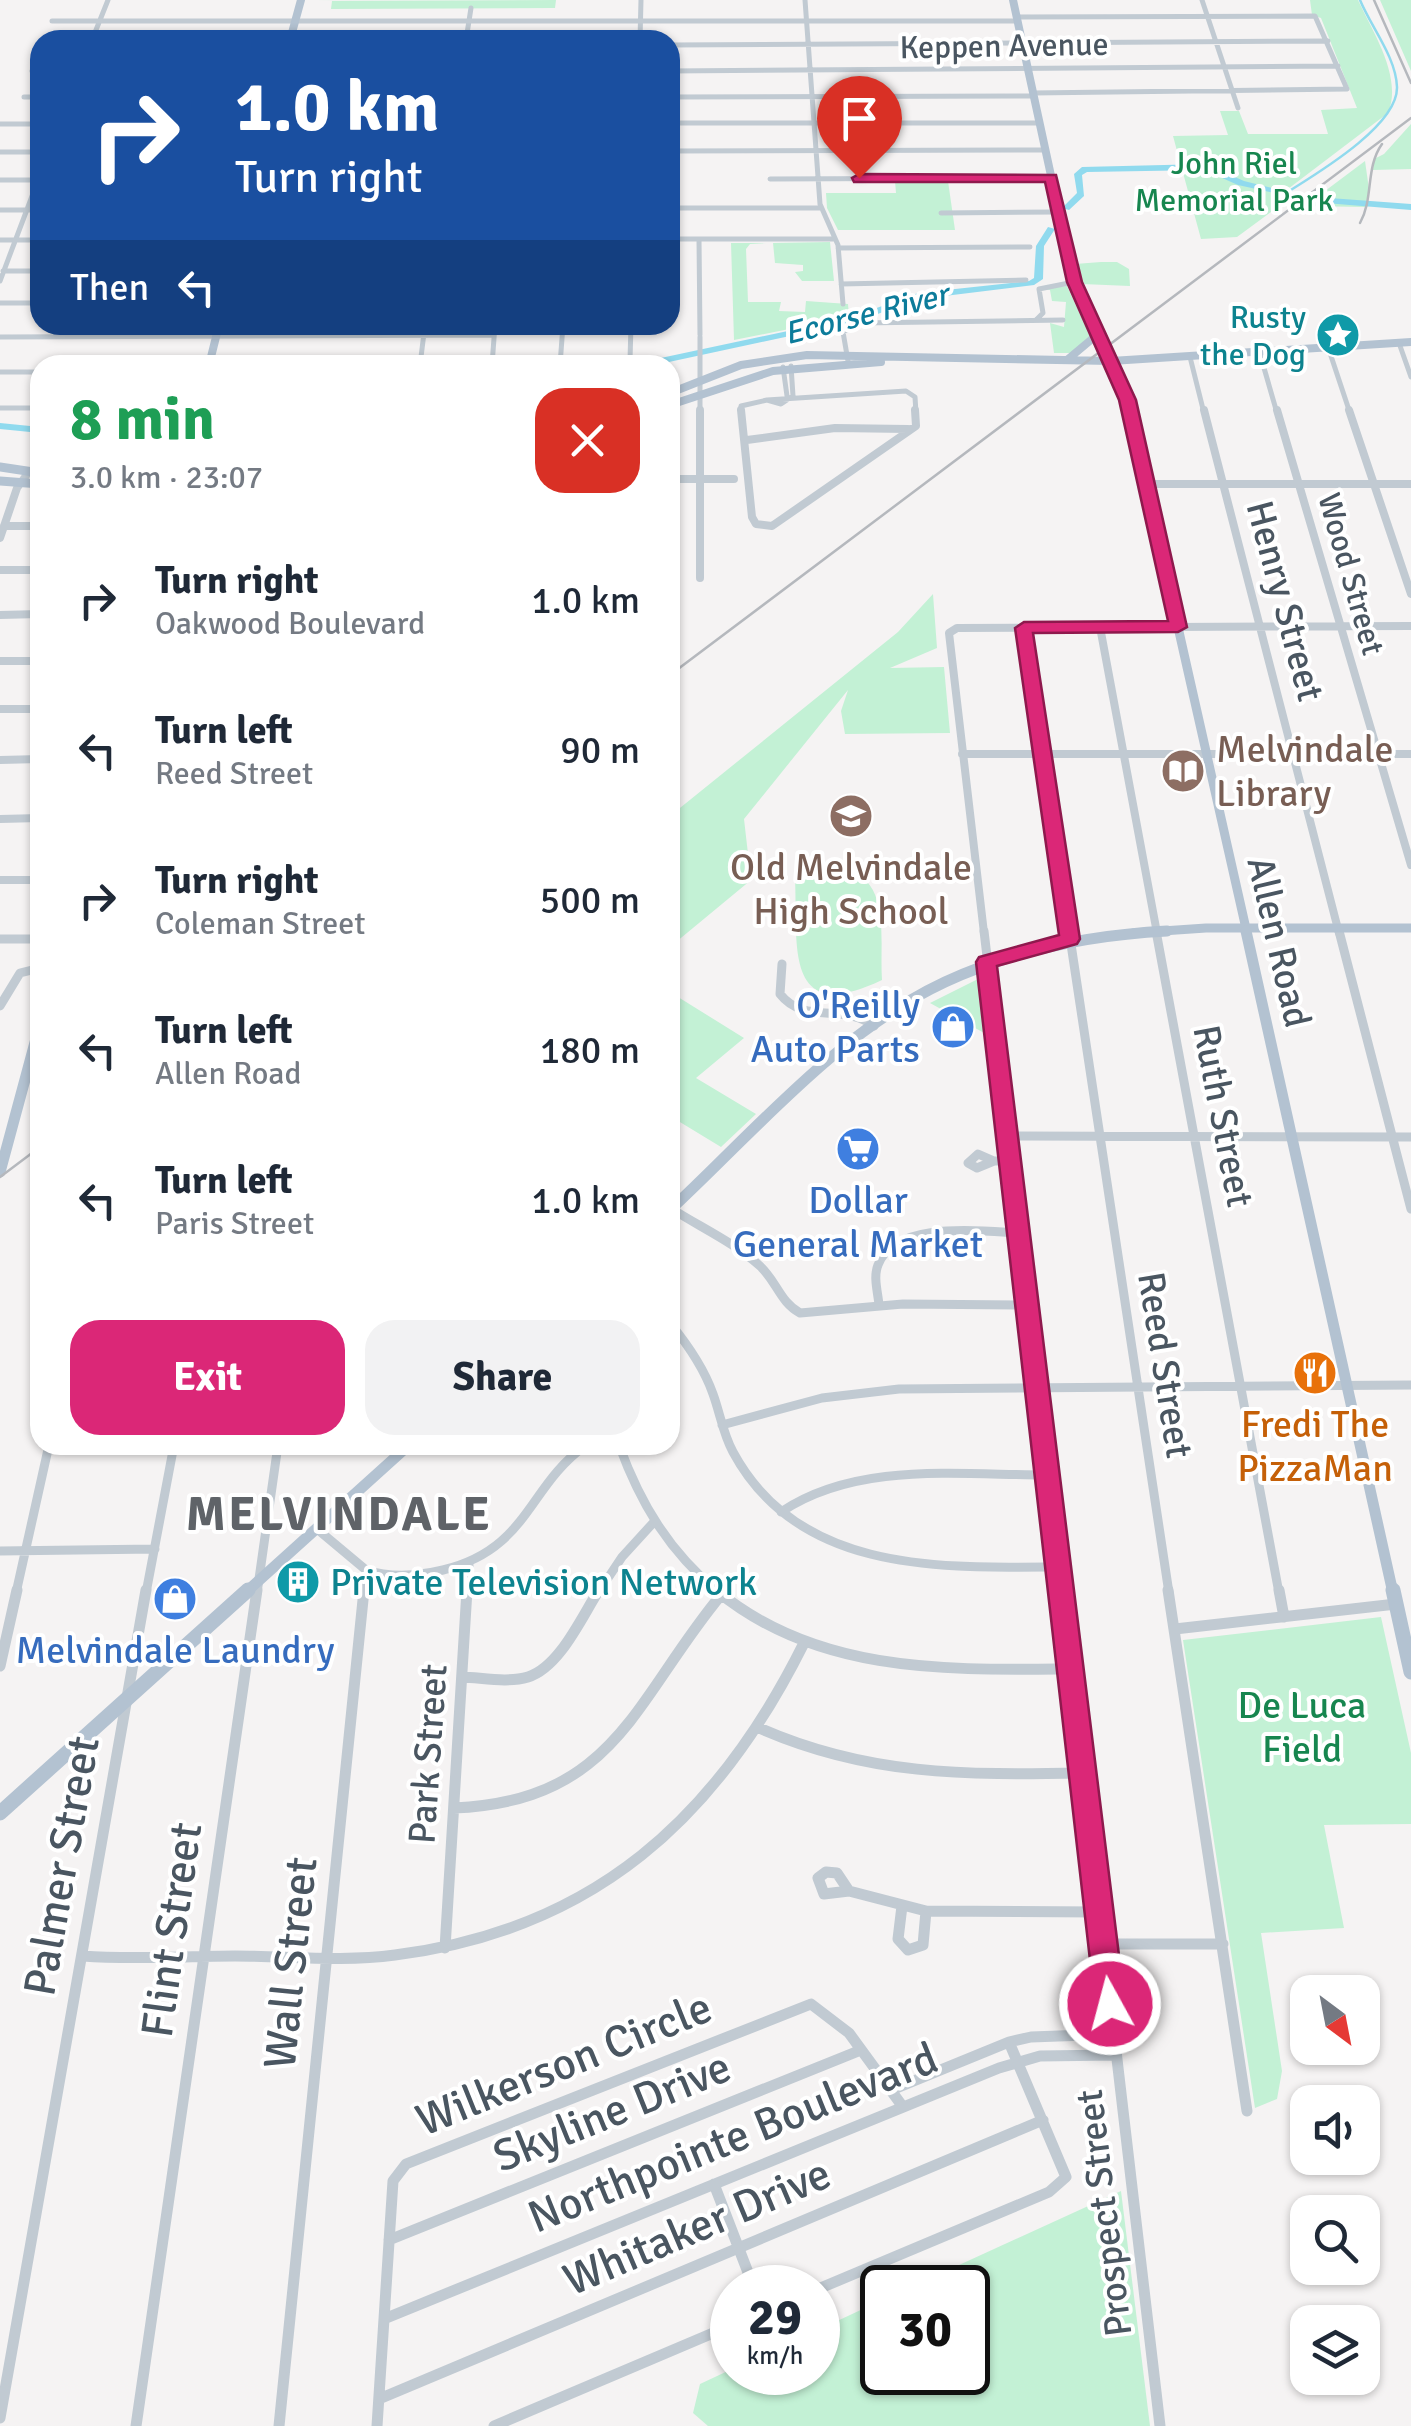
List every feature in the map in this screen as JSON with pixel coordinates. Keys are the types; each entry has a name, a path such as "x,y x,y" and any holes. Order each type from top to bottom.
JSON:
{"main road":[{"path":"293,30 301,0"},
{"name":"Allen Road","path":"1013,0 1074,282 1128,400 1411,1672"},
{"path":"1066,360 1098,334"},
{"path":"212,355 216,337"},
{"path":"680,389 771,358 1111,360 1330,350 1411,342"},
{"path":"680,401 736,378 848,358"},
{"path":"0,467 28,473"},
{"path":"0,481 30,484"},
{"path":"680,1201 872,1028 920,995 986,962 1070,939 1158,929 1411,928"},
{"path":"0,1172 30,1061"},
{"path":"0,1814 398,1455"}],"street":[{"path":"96,30 108,0"},
{"path":"640,30 641,0"},
{"path":"805,0 821,208 838,248 843,304"},
{"path":"1202,0 1238,108"},
{"path":"468,30 471,8"},
{"path":"52,22 1316,16 1346,91 680,97"},
{"path":"680,45 1328,41"},
{"name":"Keppen Avenue","path":"680,70 1338,66"},
{"path":"24,97 30,97"},
{"path":"680,124 1040,123"},
{"path":"0,124 30,124"},
{"path":"680,151 1045,150"},
{"path":"0,152 30,152"},
{"path":"770,179 1051,178"},
{"path":"0,180 30,179"},
{"path":"0,280 30,202"},
{"path":"680,208 821,208"},
{"path":"0,210 27,210"},
{"path":"942,212 1058,212"},
{"path":"680,239 835,238"},
{"path":"699,239 700,578"},
{"path":"0,240 30,240"},
{"path":"838,248 1030,247"},
{"path":"2,271 30,271"},
{"path":"841,284 1026,280"},
{"path":"1034,321 1042,316 1040,288 1074,282"},
{"path":"0,303 30,304"},
{"path":"848,358 843,332 848,327 885,321 1063,320"},
{"path":"421,355 424,336"},
{"path":"0,337 494,336 493,355"},
{"path":"1399,343 1411,377"},
{"path":"1330,350 1411,594"},
{"name":"Wood Street","path":"1260,354 1411,865"},
{"name":"Henry Street","path":"1190,357 1411,1209"},
{"path":"787,366 790,396"},
{"path":"0,372 30,372"},
{"path":"906,391 915,397 916,424 772,526 758,525 752,517 741,406 767,400 781,404 790,396 906,391"},
{"path":"0,408 30,408"},
{"path":"747,440 835,428 911,429"},
{"path":"0,538 28,473"},
{"path":"680,479 734,479"},
{"path":"1146,484 1411,484"},
{"path":"4,526 30,526"},
{"path":"0,570 30,570"},
{"path":"0,615 30,614"},
{"path":"1024,628 1411,626"},
{"name":"Ruth Street","path":"1100,627 1284,1617"},
{"name":"Prospect Street","path":"1024,628 958,628 949,633 1160,2426"},
{"name":"Reed Street","path":"1024,628 1247,2111"},
{"path":"0,661 30,660"},
{"path":"0,709 30,709"},
{"path":"962,754 1411,754"},
{"path":"0,760 30,760"},
{"path":"0,819 30,818"},
{"path":"0,880 30,880"},
{"path":"0,940 30,939"},
{"path":"782,964 780,992 786,1003 800,1012 842,1013 872,1028"},
{"path":"1,1004 20,973 30,970"},
{"path":"1008,1136 1411,1137"},
{"path":"994,1161 1010,1160"},
{"path":"680,1215 758,1264 793,1312 807,1314 879,1305 1028,1305"},
{"path":"879,1305 878,1264 886,1250 901,1239 913,1234 1019,1233"},
{"path":"680,1338 706,1377 722,1426 746,1473 781,1512 828,1542 890,1562 938,1567 1058,1567"},
{"path":"722,1426 788,1406 856,1393 1411,1385"},
{"path":"0,1666 47,1455"},
{"name":"Palmer Street","path":"0,2418 172,1455"},
{"name":"Flint Street","path":"136,2426 277,1455"},
{"path":"317,1529 366,1570 424,1574 469,1564 512,1537 574,1455"},
{"path":"621,1455 653,1522 683,1563 721,1596 759,1621 804,1643 909,1667 1070,1668"},
{"path":"781,1512 812,1494 880,1478 1047,1475"},
{"path":"463,1678 523,1677 546,1666 624,1552 653,1522"},
{"path":"0,1550 156,1549"},
{"name":"Park Street","path":"445,1948 469,1564"},
{"name":"Wall Street","path":"279,2426 366,1570"},
{"path":"454,1808 488,1807 526,1798 596,1758 640,1713 694,1628 721,1596"},
{"path":"1175,1629 1396,1604"},
{"path":"83,1956 396,1955 445,1948 538,1919 626,1870 703,1802 757,1728 804,1643"},
{"path":"757,1728 826,1757 874,1768 937,1774 1082,1773"},
{"path":"849,1891 926,1911 1099,1912"},
{"path":"902,1906 898,1939 908,1950 923,1944 926,1911"},
{"path":"1103,1944 1223,1944"},
{"name":"Wilkerson Circle","path":"377,2426 393,2181 406,2164 811,2004 828,2013 894,2089 903,2107"},
{"name":"Northpointe Boulevard","path":"894,2089 1031,2036 1114,2034"},
{"path":"840,2280 1061,2184 1066,2176 1065,2167 1010,2042"},
{"name":"Skyline Drive","path":"389,2240 861,2050"},
{"name":"Northpointe Boulevard","path":"384,2319 1016,2062 1040,2056 1116,2055"},
{"name":"Whitaker Drive","path":"379,2399 1043,2120"},
{"path":"714,2184 745,2265"},
{"path":"494,2426 710,2334"}],"green space":[{"path":"556,0 555,8 331,9 332,1 312,1"},
{"name":"John Riel Memorial Park","path":"1310,0 1358,0 1389,70 1392,99 1388,113 1284,192 1290,198 1237,237 1201,239 1173,136 1228,135 1220,111 1239,111 1248,134 1328,134 1321,110 1357,108 1321,18 1312,15"},
{"path":"1380,0 1411,0 1411,71"},
{"path":"1411,124 1411,169 1373,170 1374,159 1384,154"},
{"path":"1365,161 1369,189 1365,207 1305,206"},
{"path":"895,181 948,181 955,230 838,230 827,208 826,193 896,193"},
{"path":"830,242 834,281 802,281 795,272 803,271 803,265 775,263 773,243"},
{"path":"731,243 766,243 750,244 746,249 748,302 781,302 779,311 805,312 806,301 848,304 849,317 734,340"},
{"path":"1117,262 1129,269 1130,286 1082,284 1075,264"},
{"path":"1067,286 1090,336 1071,353 1054,353 1050,323 1064,327 1066,302 1052,301 1050,290 1043,289"},
{"path":"933,594 937,648 890,668 944,667 950,733 845,734 841,711 848,690 744,819 751,880 680,939 680,808 898,632"},
{"path":"839,868 856,873 876,896 882,980 850,992 827,993 812,986 802,972 795,878"},
{"path":"980,978 986,1034 930,1003"},
{"path":"680,998 744,1038 696,1078 756,1114 721,1147 680,1122"},
{"name":"De Luca Field","path":"1381,1617 1411,1753 1411,1824 1324,1825 1344,1928 1261,1933 1282,2071 1277,2099 1255,2108 1183,1640"},
{"path":"1121,2191 1150,2426 708,2426 693,2413 700,2384 710,2379 710,2395 840,2395 840,2320 860,2310 860,2395 990,2395 990,2265 959,2265"}],"waterway":[{"path":"1286,193 1353,148 1394,102 1396,76 1360,0"},
{"name":"Ecorse River","path":"1066,208 1081,194 1078,174 1085,169 1205,167 1241,183 1296,195"},
{"name":"Ecorse River","path":"1316,200 1411,207"},
{"name":"Ecorse River","path":"680,357 852,320 918,296 1031,283 1038,279 1040,246 1051,229"},
{"name":"Ecorse River","path":"0,426 30,429"}],"railway":[{"path":"1374,0 1411,83"},
{"path":"680,667 1411,118"},
{"path":"1360,223 1373,163 1382,144"},
{"path":"0,1177 30,1154"}],"place":[{"name":"Rusty the Dog","path":"1338,335"},
{"name":"Melvindale Library","path":"1183,771"},
{"name":"Old Melvindale High School","path":"851,816"},
{"name":"O'Reilly Auto Parts","path":"953,1027"},
{"name":"Dollar General Market","path":"858,1149"},
{"name":"Fredi The PizzaMan","path":"1315,1373"},
{"name":"Private Television Network","path":"298,1582"},
{"name":"Melvindale Laundry","path":"175,1599"}],"district":[{"name":"MELVINDALE","path":"339,1514"}],"route":[{"path":"859,178 1051,178 1074,282 1128,400 1178,627 1024,628 1070,939 986,962 1110,2004"}]}
